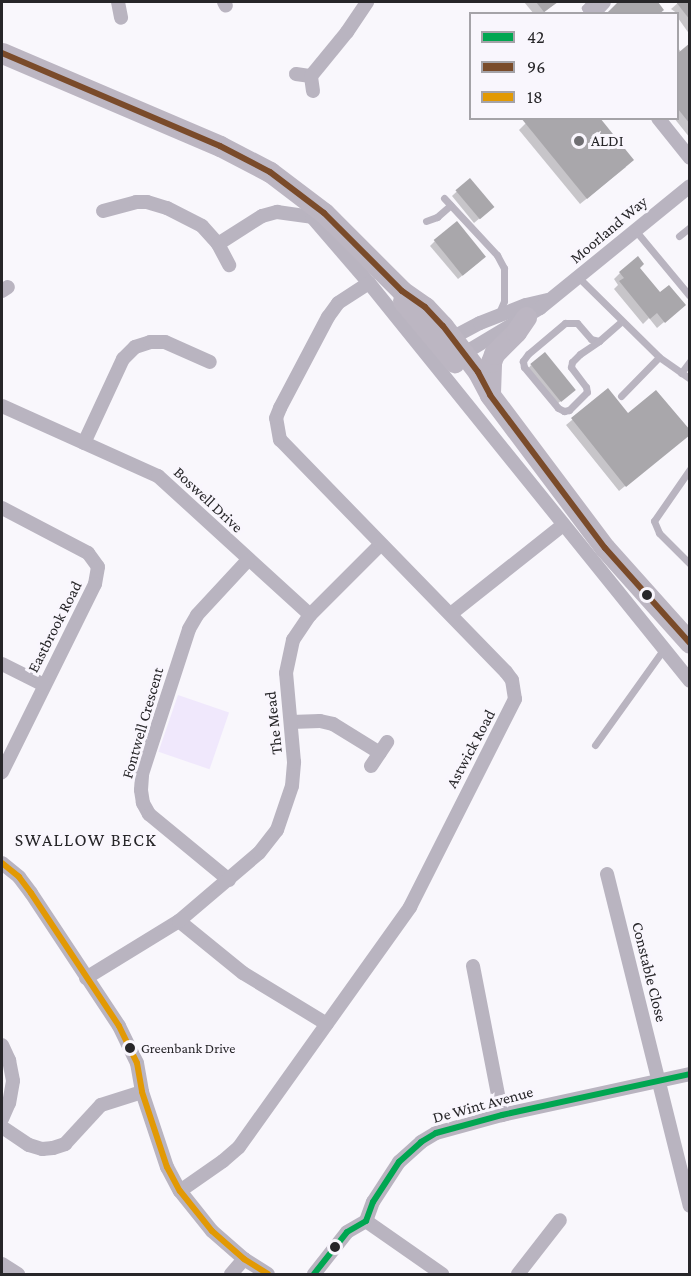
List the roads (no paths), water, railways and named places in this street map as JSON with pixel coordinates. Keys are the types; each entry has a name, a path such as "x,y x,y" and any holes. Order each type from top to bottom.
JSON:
{"main road":[{"path":"2,53 202,138 270,172 324,213 402,291 425,307 452,349 478,372 490,395 605,548 690,642"},
{"path":"490,395 491,362 494,354 516,332 526,317"}],"street":[{"path":"313,91 311,76 347,32 367,2"},
{"path":"114,4 121,18"},
{"path":"296,74 311,76"},
{"path":"660,120 690,158"},
{"name":"Moorland Way","path":"452,349 526,317 579,277 634,229 690,186"},
{"path":"103,211 136,202 147,202 193,220 218,244 229,265"},
{"path":"218,244 262,216 277,212 312,217 369,283 690,681"},
{"name":"Astwick Road","path":"180,1191 239,1147 410,908 514,699 512,680 506,672 452,613 380,545 285,447 276,430 280,408 328,317 338,303 369,283"},
{"name":"Moorland Way","path":"452,349 498,316 536,302 549,300"},
{"path":"84,442 123,359 135,347 150,342 165,342 210,362"},
{"name":"Boswell Drive","path":"2,406 158,476 310,615"},
{"name":"Eastbrook Road","path":"2,508 88,553 98,567 95,584 2,772"},
{"path":"452,613 562,525"},
{"name":"The Mead","path":"86,978 179,921 260,853 277,830 292,786 294,762 286,693 287,659 293,640 310,615 380,545"},
{"name":"Fontwell Crescent","path":"229,880 149,814 142,803 141,790 142,774 189,629 197,615 248,560"},
{"path":"2,664 44,685"},
{"path":"291,722 320,721 333,724 383,748 371,766"},
{"path":"2,863 19,877 31,893 119,1026 137,1063 142,1092 167,1167 180,1191 212,1231 244,1259 268,1275"},
{"name":"Constable Close","path":"607,874 690,1206"},
{"path":"179,921 243,973 327,1024"},
{"path":"473,966 502,1115"},
{"path":"2,1045 9,1060 13,1081 9,1103 2,1119"},
{"name":"De Wint Avenue","path":"314,1275 347,1232 366,1221 373,1202 399,1162 421,1142 436,1133 502,1115 690,1074"},
{"path":"2,1127 29,1145 42,1149 53,1148 65,1144 90,1114 101,1105 142,1092"},
{"path":"518,1275 560,1220"},
{"path":"366,1221 442,1275"},
{"path":"231,1275 244,1259"},
{"path":"2,1264 18,1275"}],"lane":[{"path":"444,198 496,255 504,268 504,302 498,316"},
{"path":"426,221 437,217 451,205"},
{"path":"679,236 690,227"},
{"path":"634,229 689,295"},
{"path":"579,277 621,322 659,357 690,379"},
{"path":"599,341 591,339 576,323 565,323 528,354 523,361 524,367 558,408 564,411 569,410 587,392 586,387 571,368 572,362 599,341 621,322"},
{"path":"621,396 659,357"},
{"path":"681,373 690,361"},
{"path":"690,469 654,521 659,533 690,564"},
{"path":"595,745 663,650"}],"place":[{"name":"ALDI","path":"579,141"},
{"name":"Greenbank Drive","path":"130,1048"}],"district":[{"name":"SWALLOW BECK","path":"86,840"}]}
